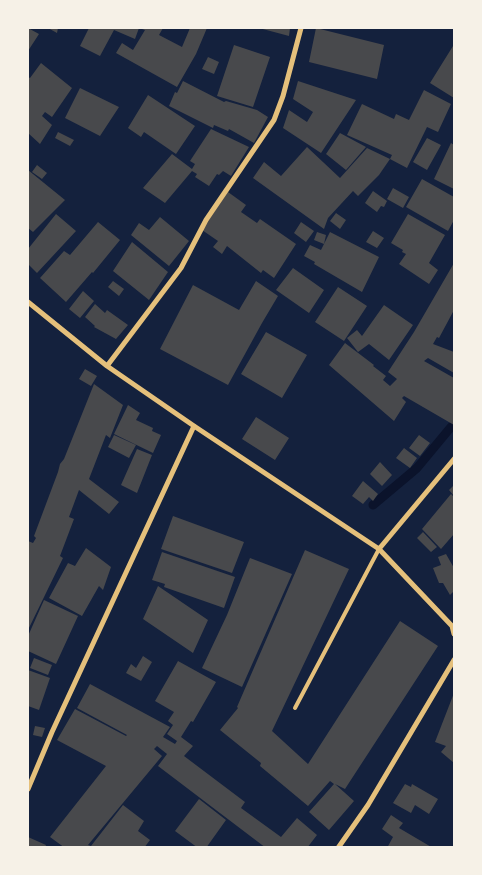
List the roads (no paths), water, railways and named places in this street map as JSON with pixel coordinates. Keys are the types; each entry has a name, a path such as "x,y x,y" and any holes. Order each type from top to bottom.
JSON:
{"street":[{"path":"107,366 181,268 206,220 274,120 283,96 301,28"},
{"path":"28,302 107,366 379,549 453,627 454,634"},
{"path":"28,789 56,724 194,426"},
{"path":"379,549 454,459"},
{"path":"338,848 368,805 454,660"}],"lane":[{"path":"295,708 379,549"}],"waterway":[{"path":"373,505 417,468 451,427"}]}
